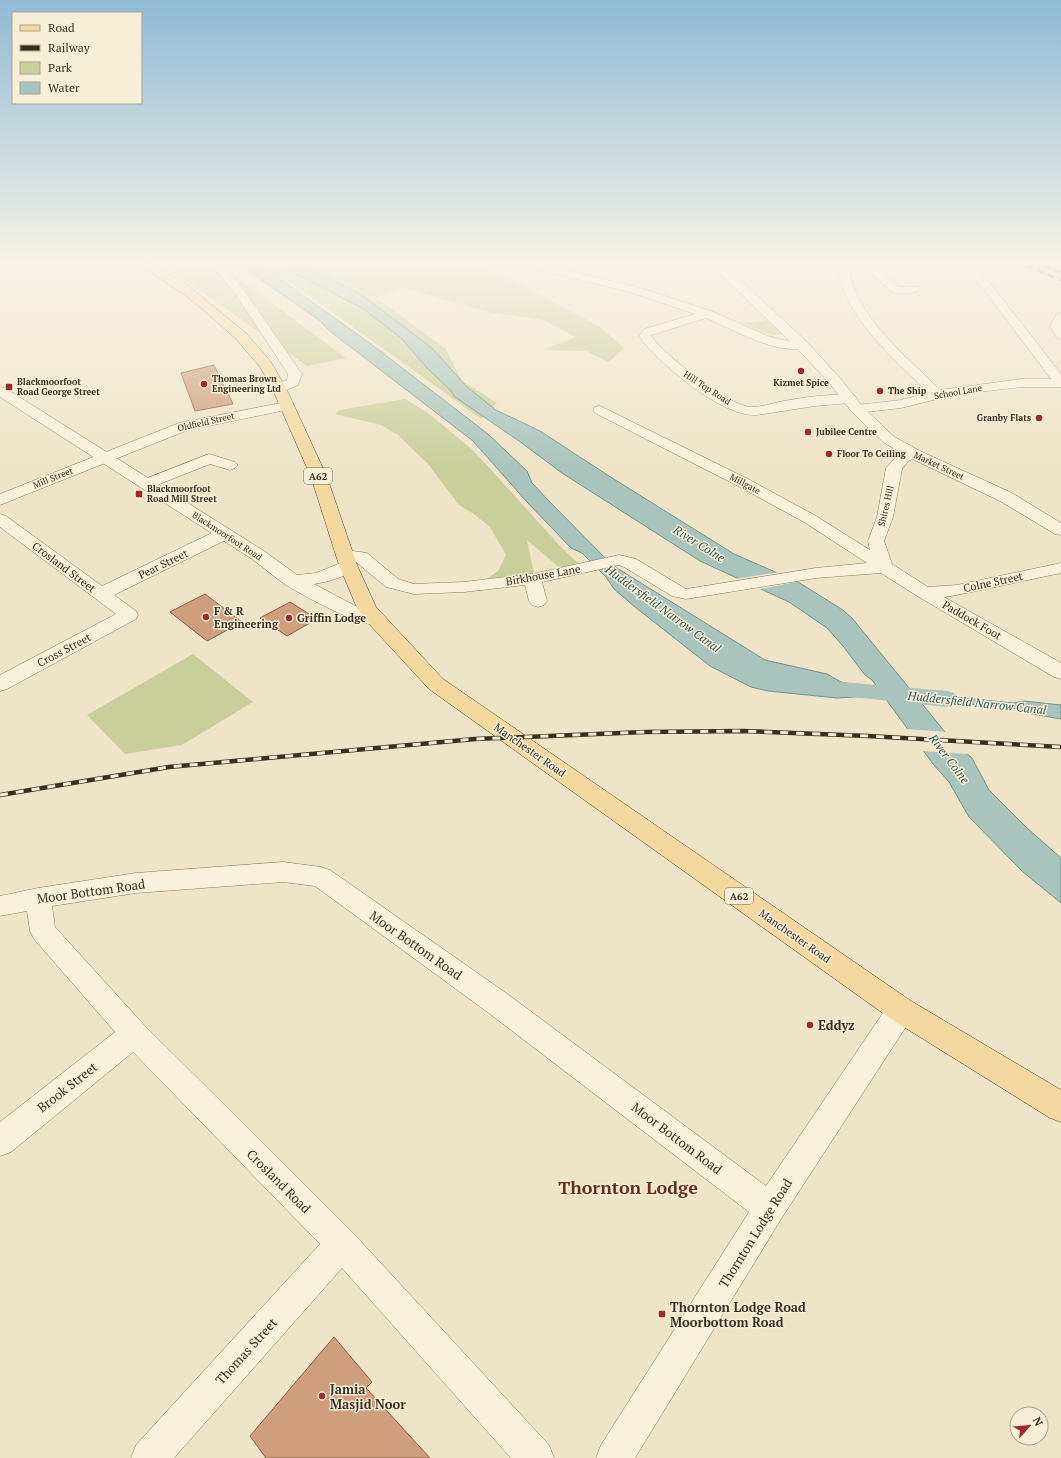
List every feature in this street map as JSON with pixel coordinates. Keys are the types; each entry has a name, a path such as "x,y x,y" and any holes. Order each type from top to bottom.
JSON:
{"main road":[{"name":"Manchester Road","path":"236,332 266,365 279,388 319,477 346,560 360,594 377,621 436,684 901,1010 1061,1107"}],"street":[{"path":"267,332 295,374 293,382 279,388"},
{"name":"Hill Top Road","path":"648,332 645,336 649,344 667,361 695,382 736,406 750,411 829,399 854,404"},
{"path":"748,332 781,344 802,345"},
{"name":"Market Street","path":"788,332 802,345 854,404 888,439 914,454 1006,497 1061,530"},
{"path":"877,332 937,395"},
{"path":"1022,332 1061,383"},
{"name":"School Lane","path":"854,404 901,404 937,395 978,388 1010,384 1061,383"},
{"name":"Blackmoorfoot Road","path":"0,391 105,456 146,484 258,555 293,581 356,614 377,621"},
{"name":"Oldfield Street","path":"105,456 184,426 286,406"},
{"name":"Millgate","path":"600,410 790,508 850,544 884,567"},
{"name":"Shires Hill","path":"884,567 876,541 885,517 894,468 903,458 914,454"},
{"name":"Mill Street","path":"0,500 105,456"},
{"path":"146,484 209,459 230,465"},
{"name":"Crosland Street","path":"0,519 129,615"},
{"name":"Pear Street","path":"101,594 224,534"},
{"name":"Birkhouse Lane","path":"346,560 361,557 392,583 414,589 464,587 532,580 622,560 630,563 682,594 691,594 802,575 884,567"},
{"path":"293,581 318,579 333,574 346,560"},
{"name":"Paddock Foot","path":"884,567 925,593 1061,672"},
{"name":"Colne Street","path":"925,593 957,590 1061,568"},
{"path":"532,580 538,602"},
{"name":"Cross Street","path":"0,684 129,615"},
{"name":"Moor Bottom Road","path":"0,906 38,898 136,884 283,872 322,877 496,1002 770,1208"},
{"name":"Crosland Road","path":"38,898 43,932 134,1034 342,1244 536,1458"},
{"name":"Thornton Lodge Road","path":"614,1458 770,1208 901,1010"},
{"name":"Brook Street","path":"0,1141 134,1034"},
{"name":"Thomas Street","path":"149,1458 342,1244"}],"green space":[{"path":"259,332 311,332 346,358 307,366"},
{"path":"360,332 423,332 445,348 462,381 497,403 481,419"},
{"path":"566,332 606,332 624,348 609,362 586,351 543,350 575,337"},
{"path":"765,332 782,332 784,334 772,335"},
{"path":"405,399 428,413 474,451 561,547 579,564 560,568 527,540 534,574 486,579 498,571 506,555 490,527 474,514 459,505 428,464 398,435 381,425 335,414 339,410"},
{"path":"193,654 253,702 182,745 125,754 87,715"}],"water":[{"path":"331,332 354,332 488,434 527,471 532,483 612,565 765,660 827,674 841,682 868,687 874,692 871,696 837,698 768,691 751,687 710,666 614,589 606,577 582,553 571,548 527,502 473,441"},
{"name":"River Colne","path":"393,332 411,332 432,348 467,387 496,410 540,431 734,554 798,582 843,610 852,618 954,743 972,758 989,790 1027,828 1061,858 1061,903 1023,872 969,817 949,782 933,764 872,680 865,675 827,628 789,602 700,561 562,473 455,397 401,338"},
{"path":"919,693 1013,703 1024,701 1061,705 1061,719 1027,713 1019,709 921,699 917,695"}],"pier":[{"path":"779,572 800,581 757,590 735,579"},
{"path":"905,729 948,732 956,742 970,754 921,751"}],"building":[{"name":"Thomas Brown Engineering Ltd","path":"214,365 233,404 195,411 181,373"},
{"name":"F & R Engineering","path":"205,594 242,622 207,641 170,612"},
{"name":"Griffin Lodge","path":"290,602 317,619 287,636 260,618"},
{"name":"Jamia Masjid Noor","path":"334,1337 372,1382 366,1388 430,1458 266,1458 250,1436"}],"waterway":[{"name":"Huddersfield Narrow Canal","path":"842,689 948,699"}],"railway":[{"path":"0,795 169,767 475,739 645,732 742,731 868,736 1061,747"}],"place":[{"name":"Kizmet Spice","path":"801,371"},
{"name":"Thomas Brown Engineering Ltd","path":"204,384"},
{"name":"Blackmoorfoot Road George Street","path":"9,387"},
{"name":"The Ship","path":"880,391"},
{"name":"Granby Flats","path":"1039,418"},
{"name":"Jubilee Centre","path":"808,432"},
{"name":"Floor To Ceiling","path":"829,454"},
{"name":"Blackmoorfoot Road Mill Street","path":"139,494"},
{"name":"F & R Engineering","path":"206,617"},
{"name":"Griffin Lodge","path":"289,618"},
{"name":"Eddyz","path":"810,1025"},
{"name":"Thornton Lodge Road Moorbottom Road","path":"662,1314"},
{"name":"Jamia Masjid Noor","path":"322,1396"}],"district":[{"name":"Thornton Lodge","path":"628,1188"}]}
